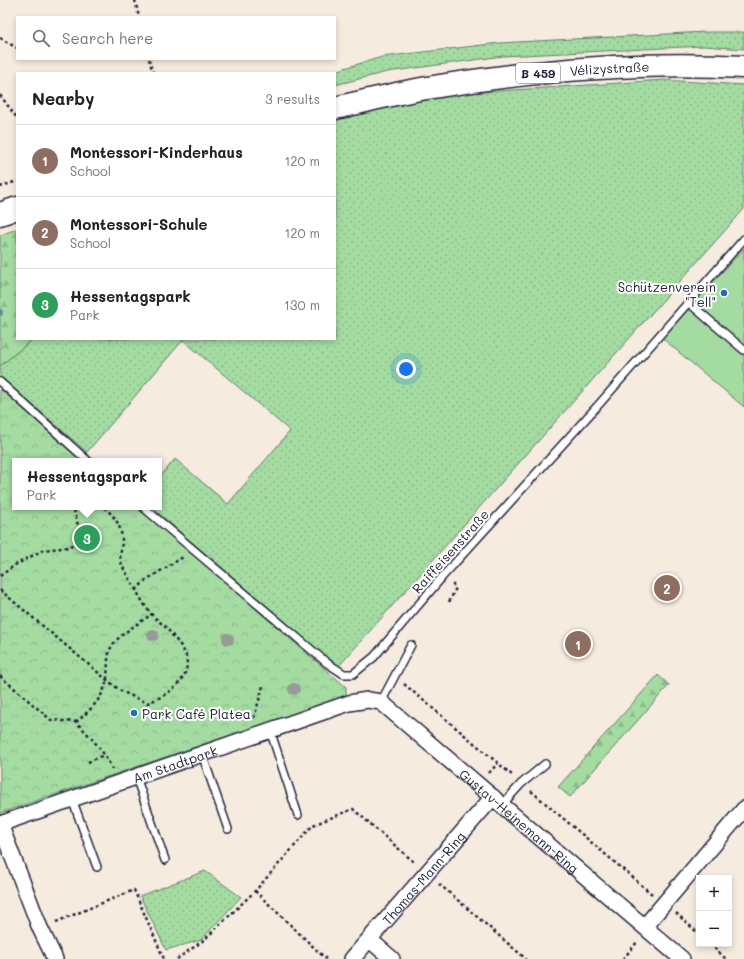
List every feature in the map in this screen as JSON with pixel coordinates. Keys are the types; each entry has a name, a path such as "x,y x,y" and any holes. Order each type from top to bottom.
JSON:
{"main road":[{"name":"Vélizystraße","path":"336,108 420,89 543,72 659,65 744,67"},
{"path":"0,214 16,208"}],"street":[{"name":"Am Stadtpark","path":"0,824 349,703 368,700 381,702"},
{"name":"Gustav-Heinemann-Ring","path":"381,702 682,959"},
{"name":"Thomas-Mann-Ring","path":"352,959 427,874 498,801"},
{"path":"645,926 744,809"},
{"path":"0,824 40,928 55,959"},
{"path":"370,940 392,959"}],"lane":[{"name":"Raiffeisenstraße","path":"146,510 327,663 344,674 353,674 374,657 443,576 744,239"},
{"path":"688,302 744,350"},
{"path":"0,382 85,458"},
{"path":"381,702 411,645"},
{"path":"270,730 298,814"},
{"path":"202,754 228,829"},
{"path":"498,801 545,764"},
{"path":"136,776 165,860"},
{"path":"72,799 96,868"}],"path":[{"path":"135,0 139,16"},
{"path":"0,38 16,47"},
{"path":"149,60 153,72"},
{"path":"0,94 16,117"},
{"path":"0,187 16,181"},
{"path":"0,576 15,565 43,550 70,547 77,538 78,526 74,510"},
{"path":"0,590 107,680 121,690 147,704 163,697 180,684 186,668 186,656 168,630 152,614 136,590 122,564 119,552 122,540 120,530 116,520 107,510"},
{"path":"136,590 146,580 194,550"},
{"path":"449,602 456,588"},
{"path":"76,722 94,705 102,693 107,680 110,649 122,636 152,614"},
{"path":"0,676 52,720 76,722 104,755 118,783"},
{"path":"395,676 521,784 542,798 598,849 696,931"},
{"path":"253,736 252,727 263,686"},
{"path":"88,762 104,755"},
{"path":"177,959 204,940 255,891 313,825 353,809 526,959"},
{"path":"40,928 134,890 164,959"},
{"path":"255,891 326,959"},
{"path":"623,959 638,941 645,926"},
{"path":"713,947 726,959"}],"green space":[{"path":"705,32 744,32 744,49 704,46 503,56 387,72 336,85 336,72 331,72 382,57 499,43"},
{"path":"664,80 744,85 744,209 338,667 155,510 162,510 162,474 175,459 228,504 290,431 183,340 336,340 336,113 408,97"},
{"path":"16,229 16,340 32,340 0,366 0,235"},
{"name":"Schützenverein \"Tell\"","path":"744,248 744,407 662,338"},
{"path":"32,340 183,340 87,452 0,377 0,366"},
{"path":"0,389 80,458 12,458 12,510 141,510 346,687 346,696 0,813"},
{"path":"658,675 669,685 570,797 558,787"},
{"path":"205,871 241,897 201,940 166,950 140,896"}],"place":[{"name":"Schützenverein \"Tell\"","path":"724,293"},
{"name":"Hessentagspark","path":"87,538"},
{"name":"Montessori-Schule","path":"667,588"},
{"name":"Montessori-Kinderhaus","path":"578,644"},
{"name":"Park Café Platea","path":"134,713"}]}
